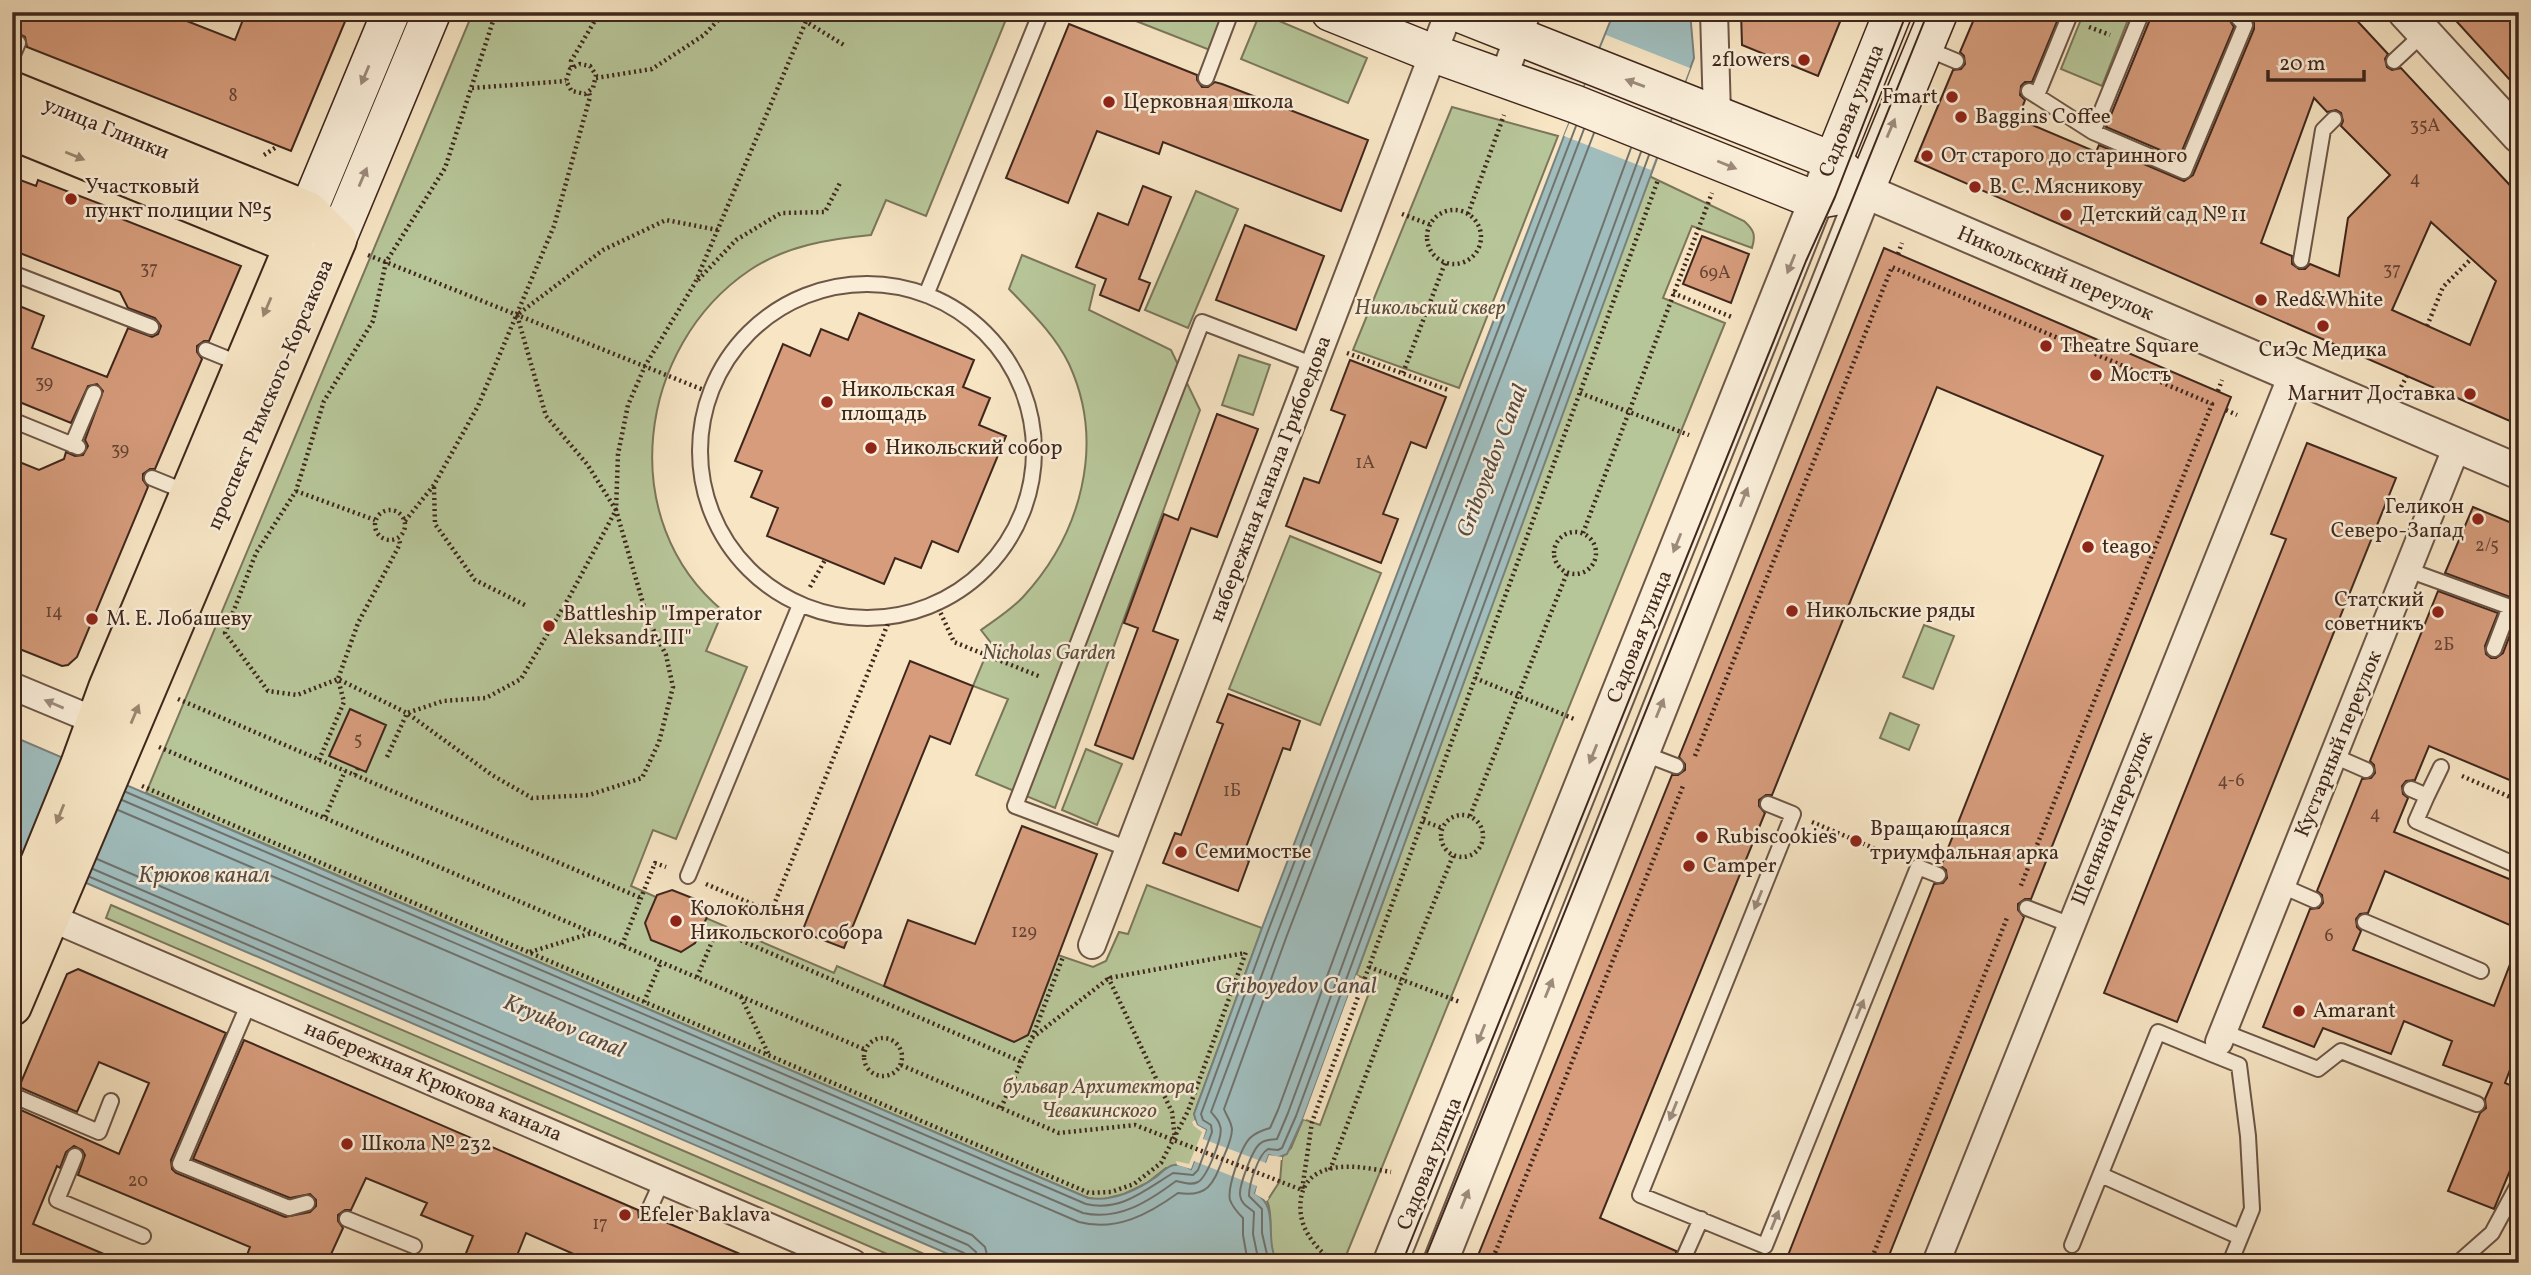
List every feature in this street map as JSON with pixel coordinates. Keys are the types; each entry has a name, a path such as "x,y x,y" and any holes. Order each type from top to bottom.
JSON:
{"main road":[{"name":"проспект Римского-Корсакова","path":"109,776 96,721 391,12"},
{"name":"проспект Римского-Корсакова","path":"109,776 432,12"},
{"path":"1330,12 1432,53 1575,104 1815,201 1865,191"},
{"path":"1456,12 1523,25 1590,66 1833,161 1865,191"},
{"name":"Садовая улица","path":"1833,161 1893,12"},
{"name":"Садовая улица","path":"1865,191 1940,55 1939,12"},
{"name":"улица Глинки","path":"12,91 301,228"},
{"name":"улица Глинки","path":"12,130 337,240"},
{"path":"12,1006 24,911 54,869 109,776"}],"street":[{"name":"набережная канала Грибоедова","path":"1092,945 1448,12"},
{"path":"1714,12 1717,114"},
{"path":"2415,23 2519,136"},
{"path":"1503,79 1523,25"},
{"name":"Садовая улица","path":"1390,1263 1833,161"},
{"name":"Садовая улица","path":"1440,1263 1865,191"},
{"name":"Никольский переулок","path":"1865,191 2519,472"},
{"name":"Щепяной переулок","path":"1936,1263 2292,375"},
{"name":"Кустарный переулок","path":"2219,1043 2458,446"},
{"path":"12,686 96,721"},
{"name":"набережная Крюкова канала","path":"24,911 249,1003 853,1263"}],"lane":[{"path":"926,295 1041,12"},
{"path":"1206,78 1231,12"},
{"path":"2093,132 2142,12"},
{"path":"2074,17 2033,93 2093,132 2184,171 2245,25 2233,12"},
{"path":"2394,61 2415,23"},
{"path":"2301,260 2323,130 2334,119"},
{"path":"12,273 151,327"},
{"path":"870,284 902,288 926,295 962,314 988,335 1007,359 1023,390 1031,421 1034,454 1030,486 1020,518 1004,547 982,572 958,591 936,603 891,616 864,618 831,614 800,605 771,588 747,568 726,542 711,513 702,481 700,448 703,416 711,393 729,356 751,331 777,311 806,295 837,286 870,284"},
{"path":"1129,849 1015,806 1202,322 1314,365"},
{"path":"205,350 243,365"},
{"path":"12,420 75,446 94,393"},
{"path":"152,478 189,493"},
{"path":"2408,570 2510,607 2494,649"},
{"path":"688,876 800,605"},
{"path":"1642,753 1676,766"},
{"path":"2334,756 2366,770"},
{"path":"2441,767 2416,821 2516,864"},
{"path":"2411,789 2427,796"},
{"path":"1768,804 1793,814 1640,1195 1765,1246 1918,867 1938,875"},
{"path":"2281,887 2314,900"},
{"path":"2027,908 2071,925"},
{"path":"2365,922 2481,971"},
{"path":"249,1003 180,1164 289,1208 307,1203"},
{"path":"2072,1245 2158,1032 2219,1043 2318,1069 2341,1051 2477,1104"},
{"path":"2219,1043 2239,1065 2248,1136 2252,1209 2230,1263"},
{"path":"12,1095 99,1132 111,1101"},
{"path":"75,1156 57,1200 143,1236"},
{"path":"2101,1175 2240,1237"},
{"path":"648,1214 662,1181"},
{"path":"2458,1263 2497,1236 2519,1183"},
{"path":"347,1219 414,1246"},
{"path":"1685,1255 1700,1219"}],"path":[{"path":"496,12 445,168 386,262 373,321 324,401 296,491 256,553 225,633 268,691 297,695 338,679 407,713 492,775 531,798 589,795 642,778 659,742 673,687 666,655 647,617 616,510 587,464 546,416 517,315"},
{"path":"572,67 571,61 600,12"},
{"path":"596,78 652,69 704,35 726,12"},
{"path":"790,12 844,45"},
{"path":"387,757 407,713 443,701 486,698 521,679 571,594 616,510 618,454 628,405 645,366 695,283 810,12"},
{"path":"2074,17 2121,40"},
{"path":"405,521 401,514 390,510 383,512 376,520 375,528 381,538 399,538 404,532 405,521 434,485 478,406 554,226 596,78 590,66 582,64 572,67 567,73 566,81 572,91 579,94 590,92"},
{"path":"472,88 566,81"},
{"path":"1468,214 1502,121"},
{"path":"257,159 278,146"},
{"path":"1334,1263 1305,1232 1300,1212 1312,1122 1658,180"},
{"path":"695,283 736,240 781,213 825,212 841,181"},
{"path":"1583,533 1709,200"},
{"path":"1460,211 1468,214 1474,219 1481,233 1479,249 1461,264 1445,263 1429,246 1427,238 1431,225 1444,213 1460,211"},
{"path":"1409,216 1431,225"},
{"path":"517,315 603,250 666,220 718,230"},
{"path":"1898,254 1902,243"},
{"path":"2427,326 2444,287 2471,259"},
{"path":"379,260 711,393"},
{"path":"1403,373 1445,263"},
{"path":"1694,758 1892,267 2212,404 2019,890"},
{"path":"1673,293 1737,319"},
{"path":"1352,355 1448,390"},
{"path":"2402,387 2407,376"},
{"path":"2218,391 2222,380"},
{"path":"1579,393 1690,435"},
{"path":"2226,410 2237,415"},
{"path":"434,485 435,524 475,580 527,606"},
{"path":"296,491 376,520"},
{"path":"1567,533 1583,533 1595,544 1595,561 1591,568 1583,573 1566,573 1555,561 1555,545 1567,533"},
{"path":"319,760 344,702 338,679 358,623 400,544 399,538"},
{"path":"800,605 825,560"},
{"path":"1470,816 1566,573"},
{"path":"936,603 954,642 1062,685"},
{"path":"622,945 655,863 771,912 891,616"},
{"path":"1475,678 1575,719"},
{"path":"179,699 641,898"},
{"path":"155,745 866,1049"},
{"path":"2441,767 2519,801"},
{"path":"355,775 358,768"},
{"path":"325,817 345,771"},
{"path":"109,776 1089,1193 1111,1192 1134,1184 1161,1163 1176,1141 1246,952 1109,978 1032,1038"},
{"path":"1491,1263 1684,785"},
{"path":"1793,814 1918,867"},
{"path":"1453,816 1470,816 1482,827 1482,844 1470,856 1453,856 1442,844 1442,828 1453,816"},
{"path":"1422,821 1442,828"},
{"path":"1330,1170 1402,980 1453,856"},
{"path":"1870,1263 2008,916"},
{"path":"697,977 717,930 1022,1062"},
{"path":"529,953 593,933"},
{"path":"1092,945 1172,1112 1176,1141"},
{"path":"1001,1108 1063,957"},
{"path":"645,1002 662,962"},
{"path":"1369,967 1460,1002"},
{"path":"740,996 769,1056"},
{"path":"876,1039 891,1040 901,1050 901,1065 891,1075 876,1076 865,1065 866,1049 876,1039"},
{"path":"901,1065 1059,1133 1135,1125 1302,1189"},
{"path":"1302,1189 1314,1175 1330,1170 1357,1166 1391,1172"},
{"path":"934,1263 937,1254"}],"green space":[{"name":"бульвар Архитектора Чевакинского","path":"473,12 1009,12 926,216 886,200 871,235 793,249 750,270 712,303 683,343 663,388 653,435 654,484 665,530 688,574 723,611 706,651 747,667 676,839 653,830 631,886 656,897 681,952 695,943 706,918 834,973 837,966 1014,1042 1028,1035 1058,955 1093,967 1106,961 1119,932 1128,934 1147,885 1262,928 1194,1114 1206,1130 1191,1169 1166,1168 1147,1183 1124,1194 1100,1200 1088,1198 146,793"},
{"path":"1113,12 1236,12 1220,54"},
{"path":"2084,12 2131,12 2102,86 2061,69"},
{"path":"1260,13 1367,58 1348,103 1241,59"},
{"name":"Никольский сквер","path":"1452,107 1558,136 1459,388 1353,350"},
{"path":"1649,176 1744,221 1753,233 1752,248 1692,226 1663,298 1725,323 1343,1263 1277,1263 1273,1255 1267,1201 1280,1181 1282,1157 1291,1148 1303,1119 1320,1125 1373,982 1356,975"},
{"path":"1196,191 1238,209 1188,328 1145,310"},
{"name":"Nicholas Garden","path":"1022,255 1095,285 1089,310 1171,350 1200,410 1055,808 976,775 1008,699 973,686 991,643 981,630 1023,597 1060,545 1073,517 1082,487 1086,456 1086,425 1080,394 1069,364 1050,334 1009,289"},
{"path":"1239,355 1270,365 1253,415 1222,405"},
{"path":"1290,536 1381,573 1320,725 1229,689"},
{"path":"1924,625 1954,636 1933,689 1903,677"},
{"path":"1890,713 1919,725 1909,750 1880,738"},
{"path":"1086,749 1122,764 1097,825 1062,810"},
{"path":"111,905 945,1263 908,1263 106,918"}],"water":[{"path":"1614,12 1690,12 1694,58 1303,1119 1287,1154 1277,1158 1269,1155 1255,1193 1263,1199 1270,1214 1273,1253 1277,1263 969,1263 12,851 12,736 1088,1198 1106,1198 1132,1191 1171,1166 1180,1165 1191,1169 1206,1130 1197,1125 1194,1114 1262,928 1564,136"}],"pier":[{"path":"1606,35 1690,68 1651,170 1564,136"},
{"path":"1356,975 1359,976 1306,1120 1303,1119"},
{"path":"1195,1120 1197,1125 1206,1130 1203,1139 1266,1163 1269,1155 1282,1157 1282,1160 1271,1160 1261,1187 1260,1192 1269,1198 1267,1201 1255,1194 1257,1186 1194,1161 1191,1169 1177,1165 1176,1161 1189,1164 1202,1132 1194,1126 1192,1122"}],"building":[{"path":"12,12 164,12 235,40 246,12 349,12 291,151 27,47 25,37 18,33 12,35"},
{"path":"1741,12 1844,12 1818,76 1742,45"},
{"path":"1977,12 2061,12 2032,82 2025,82 2021,86 2020,95 2025,100 2018,119 2096,152 2099,145 2184,181 2193,175 2254,29 2254,23 2246,12 2349,12 2388,54 2385,59 2387,67 2392,70 2401,68 2519,195 2519,425 1915,161 1953,70 1961,69 1965,64 1964,56 1960,52","holes":["2314,98 2327,112 2336,110 2341,113 2341,126 2390,175 2348,218 2339,276 2310,264 2305,269 2299,269 2292,264 2292,256 2261,243","2431,222 2496,281 2470,345 2392,310"]},
{"path":"2153,12 2224,12 2234,27 2179,158 2106,127"},
{"path":"2448,12 2519,12 2519,90"},
{"path":"1069,24 1197,75 1202,87 1208,87 1215,82 1222,84 1368,140 1341,211 1163,142 1159,154 1097,131 1068,203 1006,178"},
{"path":"12,177 36,186 38,180 106,206 104,212 241,266 209,341 197,346 197,352 202,359 155,469 143,474 143,480 148,487 77,657 68,665 62,666 12,646 12,459 39,470 64,459 66,452 75,456 83,455 88,446 85,440 103,391 97,384 88,386 71,423 12,399 12,303 44,316 32,348 107,377 128,328 152,337 158,334 161,326 155,318 128,308 120,292 12,250"},
{"path":"1143,186 1171,197 1139,279 1150,283 1139,311 1100,295 1106,279 1076,267 1098,213 1128,225"},
{"path":"1245,225 1324,256 1296,330 1216,300"},
{"path":"1702,236 1749,254 1731,303 1683,284"},
{"name":"Никольские ряды","path":"1884,248 2231,397 2031,899 2025,899 2018,904 2018,910 2024,917 1886,1263 1785,1263 1934,884 1943,883 1947,878 1946,870 1941,866 2103,456 1937,387 1772,795 1766,795 1759,800 1759,806 1765,813 1600,1218 1676,1251 1680,1263 1475,1263 1672,775 1678,775 1685,770 1685,764 1679,757"},
{"name":"Никольский собор","path":"859,313 974,360 963,387 990,398 979,425 1006,436 958,552 932,541 921,568 895,558 884,584 767,536 778,508 751,497 762,471 735,461 783,344 810,356 821,329 848,340"},
{"path":"1350,360 1446,397 1426,448 1411,442 1383,514 1398,519 1381,563 1286,526 1304,478 1319,483 1345,415 1331,410"},
{"path":"1217,414 1258,429 1217,537 1191,528 1153,631 1178,640 1133,759 1095,745 1138,628 1124,623 1164,514 1178,520"},
{"path":"2307,443 2396,478 2177,1022 2104,993 2286,539 2271,534"},
{"path":"2473,507 2519,526 2519,604 2513,598 2445,573"},
{"path":"2438,591 2498,613 2485,646 2486,654 2491,658 2503,653 2519,611 2519,784 2429,746 2415,780 2406,781 2402,786 2403,794 2408,798 2394,832 2519,883 2519,929 2385,871 2368,913 2360,914 2356,919 2357,927 2361,931 2353,950 2494,1006 2519,946 2519,1046 2505,1083 2519,1089 2519,1149 2494,1209 2448,1191 2480,1113 2486,1108 2485,1099 2492,1083 2443,1065 2452,1041 2404,1021 2391,1054 2323,1028 2314,1047 2263,1027 2310,909 2319,908 2323,903 2322,895 2317,891 2362,779 2371,778 2375,773 2374,765 2370,761"},
{"path":"910,661 973,686 950,744 930,736 844,948 802,932"},
{"path":"1228,694 1300,721 1290,750 1283,748 1242,858 1249,861 1238,891 1163,863 1175,833 1181,835 1223,724 1217,722"},
{"path":"350,709 386,725 366,772 329,756"},
{"path":"1022,826 1097,854 1028,1035 1014,1042 884,986 908,920 975,944"},
{"name":"Колокольня Никольского собора","path":"672,890 700,901 707,917 695,943 681,952 651,940 645,923 657,895"},
{"path":"78,969 226,1033 171,1160 172,1169 176,1173 285,1217 310,1212 316,1206 316,1200 310,1194 290,1198 193,1159 244,1040 638,1210 639,1219 644,1223 652,1222 656,1218 761,1263 594,1263 526,1233 514,1263 462,1263 473,1236 421,1215 427,1203 366,1178 351,1210 345,1210 338,1215 338,1221 343,1228 327,1263 244,1263 250,1247 78,1175 85,1155 74,1146 66,1152 60,1168 57,1166 33,1224 125,1263 12,1263 12,1106 119,1154 149,1083 99,1062 77,1112 19,1087 67,974"}],"tram line":[{"path":"1402,1263 1806,261 1835,197 1907,12"},
{"path":"1423,1263 1928,12"}],"place":[{"name":"2flowers","path":"1804,60"},
{"name":"Fmart","path":"1952,97"},
{"name":"Церковная школа","path":"1109,102"},
{"name":"Baggins Coffee","path":"1961,117"},
{"name":"От старого до старинного","path":"1927,156"},
{"name":"В. С. Мясникову","path":"1975,187"},
{"name":"Участковый пункт полиции №5","path":"71,199"},
{"name":"Детский сад № 11","path":"2066,215"},
{"name":"Red&White","path":"2261,300"},
{"name":"СиЭс Медика","path":"2323,326"},
{"name":"Theatre Square","path":"2046,346"},
{"name":"Мостъ","path":"2096,375"},
{"name":"Магнит Доставка","path":"2470,394"},
{"name":"Никольская площадь","path":"827,402"},
{"name":"Никольский собор","path":"871,448"},
{"name":"Геликон Северо-Запад","path":"2478,519"},
{"name":"teago","path":"2088,547"},
{"name":"Никольские ряды","path":"1792,611"},
{"name":"Статский советникъ","path":"2438,612"},
{"name":"М. Е. Лобашеву","path":"92,619"},
{"name":"Battleship \"Imperator Aleksandr III\"","path":"549,626"},
{"name":"Rubiscookies","path":"1702,837"},
{"name":"Вращающаяся триумфальная арка","path":"1856,841"},
{"name":"Семимостье","path":"1181,852"},
{"name":"Camper","path":"1689,866"},
{"name":"Колокольня Никольского собора","path":"676,921"},
{"name":"Amarant","path":"2299,1011"},
{"name":"Школа № 232","path":"347,1144"},
{"name":"Efeler Baklava","path":"625,1215"}],"water label":[{"name":"Griboyedov Canal","path":"1493,461"},
{"name":"Крюков канал","path":"204,876"},
{"name":"Griboyedov Canal","path":"1296,987"},
{"name":"Kryukov canal","path":"564,1027"}]}
